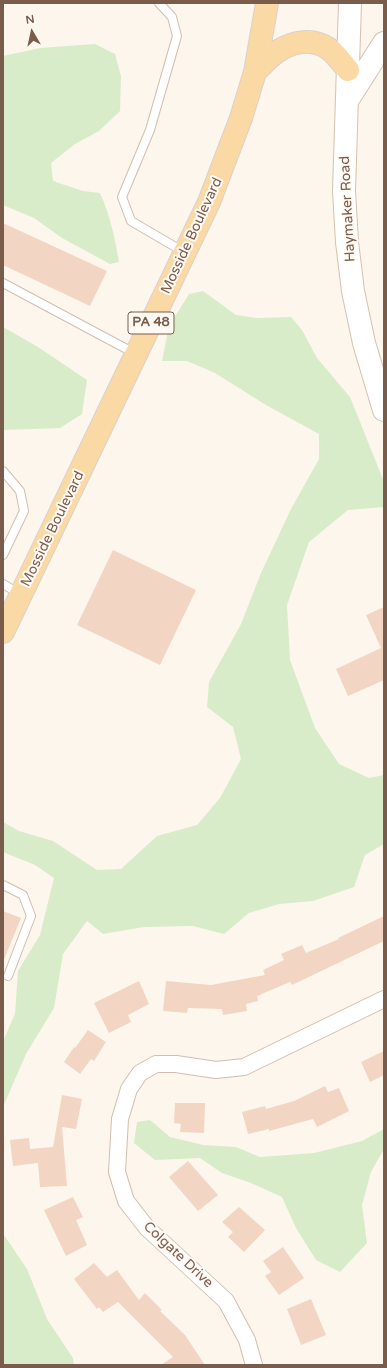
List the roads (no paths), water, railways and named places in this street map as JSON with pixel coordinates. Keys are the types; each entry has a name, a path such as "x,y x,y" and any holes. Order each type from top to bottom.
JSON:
{"main road":[{"name":"Mosside Boulevard","path":"3,632 12,589 136,354 209,202 241,118 255,72 267,3"},
{"name":"Haymaker Road","path":"350,3 344,191 347,242 358,317 364,343 384,410"},
{"path":"255,72 278,51 293,44 306,41 316,43 329,49 348,70"},
{"path":"346,102 384,43"},
{"path":"358,317 384,354"}],"street":[{"name":"Colgate Drive","path":"254,1365 247,1340 226,1300 147,1228 126,1201 117,1172 120,1119 129,1089 140,1073 156,1064 176,1064 216,1070 244,1067 384,999"}],"lane":[{"path":"159,3 172,17 177,36 150,130 122,196 131,221 185,253"},
{"path":"3,283 136,354"},
{"path":"3,471 20,491 24,511 3,555"},
{"path":"3,885 24,895 31,916 8,976"}]}
